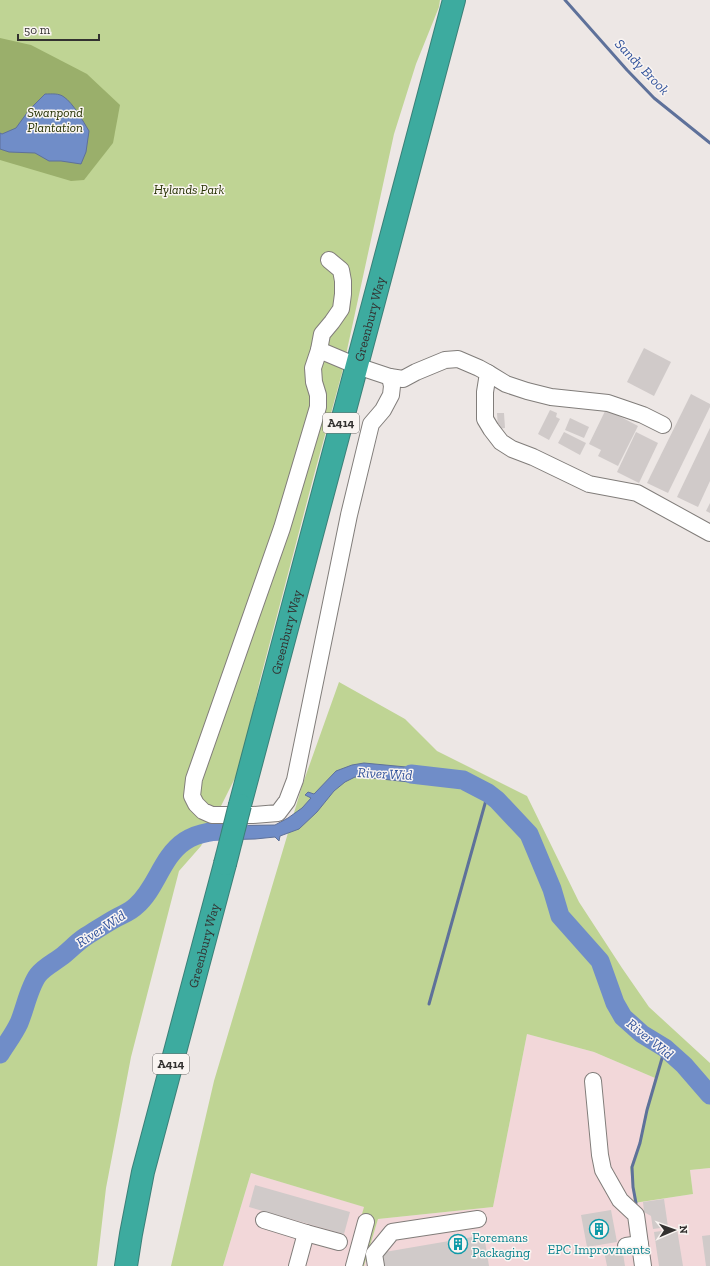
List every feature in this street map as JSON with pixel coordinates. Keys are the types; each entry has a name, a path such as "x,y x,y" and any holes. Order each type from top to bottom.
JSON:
{"highway":[{"name":"Greenbury Way","path":"126,1266 143,1172 454,0"}],"street":[{"path":"329,260 340,270 343,281 343,294 341,309 322,334 313,368 314,382 318,395 318,407 282,528 194,778 192,796 196,804 203,811 212,815 253,815 278,813 287,802 295,780 350,508 371,424 383,410 391,396 392,386 390,377"},
{"path":"319,350 357,366 390,377 403,379 445,360 458,359 479,368 506,384 527,391 550,397 608,403 643,415 663,425"},
{"path":"488,373 485,392 485,419 501,442 512,449 533,457 589,484 637,493 710,533"},
{"path":"593,1080 600,1155 603,1170 620,1200 636,1215 633,1245 643,1266"},
{"path":"376,1266 374,1254 392,1232 478,1219"},
{"path":"264,1220 339,1242"},
{"path":"354,1266 366,1222"},
{"path":"297,1266 306,1232"}],"shaded area":[{"path":"527,1034 594,1052 655,1078 645,1113 639,1143 630,1168 635,1203 693,1194 690,1170 710,1168 710,1266 364,1266 378,1219 493,1207"},
{"path":"251,1173 365,1207 347,1266 223,1266"}],"green space":[{"name":"Hylands Park","path":"0,0 440,0 439,7 416,64 394,134 342,373 260,680 241,766 201,846 179,871 131,1057 106,1188 97,1266 0,1266"},
{"name":"Swanpond Plantation","path":"0,38 31,45 87,74 120,105 113,143 84,180 71,181 0,160"},
{"path":"339,682 405,719 437,751 527,796 579,902 622,968 649,1007 710,1063 710,1168 690,1170 693,1194 634,1203 630,1168 639,1143 645,1113 655,1078 594,1052 527,1034 493,1207 378,1219 364,1266 347,1266 364,1207 251,1173 223,1266 171,1266 214,1081 302,786"}],"water":[{"path":"45,94 55,94 64,97 78,112 89,131 86,152 81,164 49,161 35,153 9,152 0,149 0,133 2,134 16,128 29,110"},
{"path":"364,763 438,770 437,785 355,777 345,782 334,791 317,812 299,829 280,836 279,841 275,837 213,840 216,826 275,825 302,808 311,798 305,795 308,792 314,794 336,771 352,765"}],"building":[{"path":"644,348 671,362 654,396 627,382"},
{"path":"691,394 710,404 710,407 668,493 647,483"},
{"path":"607,407 620,414 619,416 638,426 618,466 598,456 601,450 589,444"},
{"path":"550,410 557,413 556,417 560,419 549,440 538,434"},
{"path":"497,413 504,413 505,428 498,429"},
{"path":"570,418 589,427 584,438 565,430"},
{"path":"710,428 710,481 698,507 677,497"},
{"path":"564,432 586,443 580,455 558,443"},
{"path":"636,432 658,443 639,483 617,472"},
{"path":"710,503 710,513 706,511"},
{"path":"255,1185 350,1212 344,1234 249,1207"},
{"path":"664,1199 668,1227 653,1229 651,1216 644,1212 643,1202"},
{"name":"EPC Improvments","path":"611,1210 617,1242 587,1247 581,1215"},
{"path":"677,1229 683,1266 659,1266 654,1232"},
{"name":"Foremans Packaging","path":"484,1235 489,1266 381,1266 379,1253"},
{"path":"710,1235 710,1266 706,1266 702,1236"},
{"path":"622,1247 625,1266 607,1266 604,1251"}],"waterway":[{"name":"Sandy Brook","path":"565,0 654,98 710,143"},
{"name":"River Wid","path":"411,774 463,780 488,793 497,800 529,834 552,889 560,916 600,961 615,1003 623,1017 642,1034 665,1048 684,1065 710,1095"},
{"path":"429,1004 488,793"},
{"name":"River Wid","path":"0,1054 17,1027 32,986 38,975 43,970 85,937 136,906 143,899 170,855 185,841 191,837 205,833 240,830"},
{"path":"636,1203 633,1187 632,1167 640,1143 647,1110 665,1048"}],"place":[{"name":"EPC Improvments","path":"599,1229"},
{"name":"Foremans Packaging","path":"458,1244"}]}
